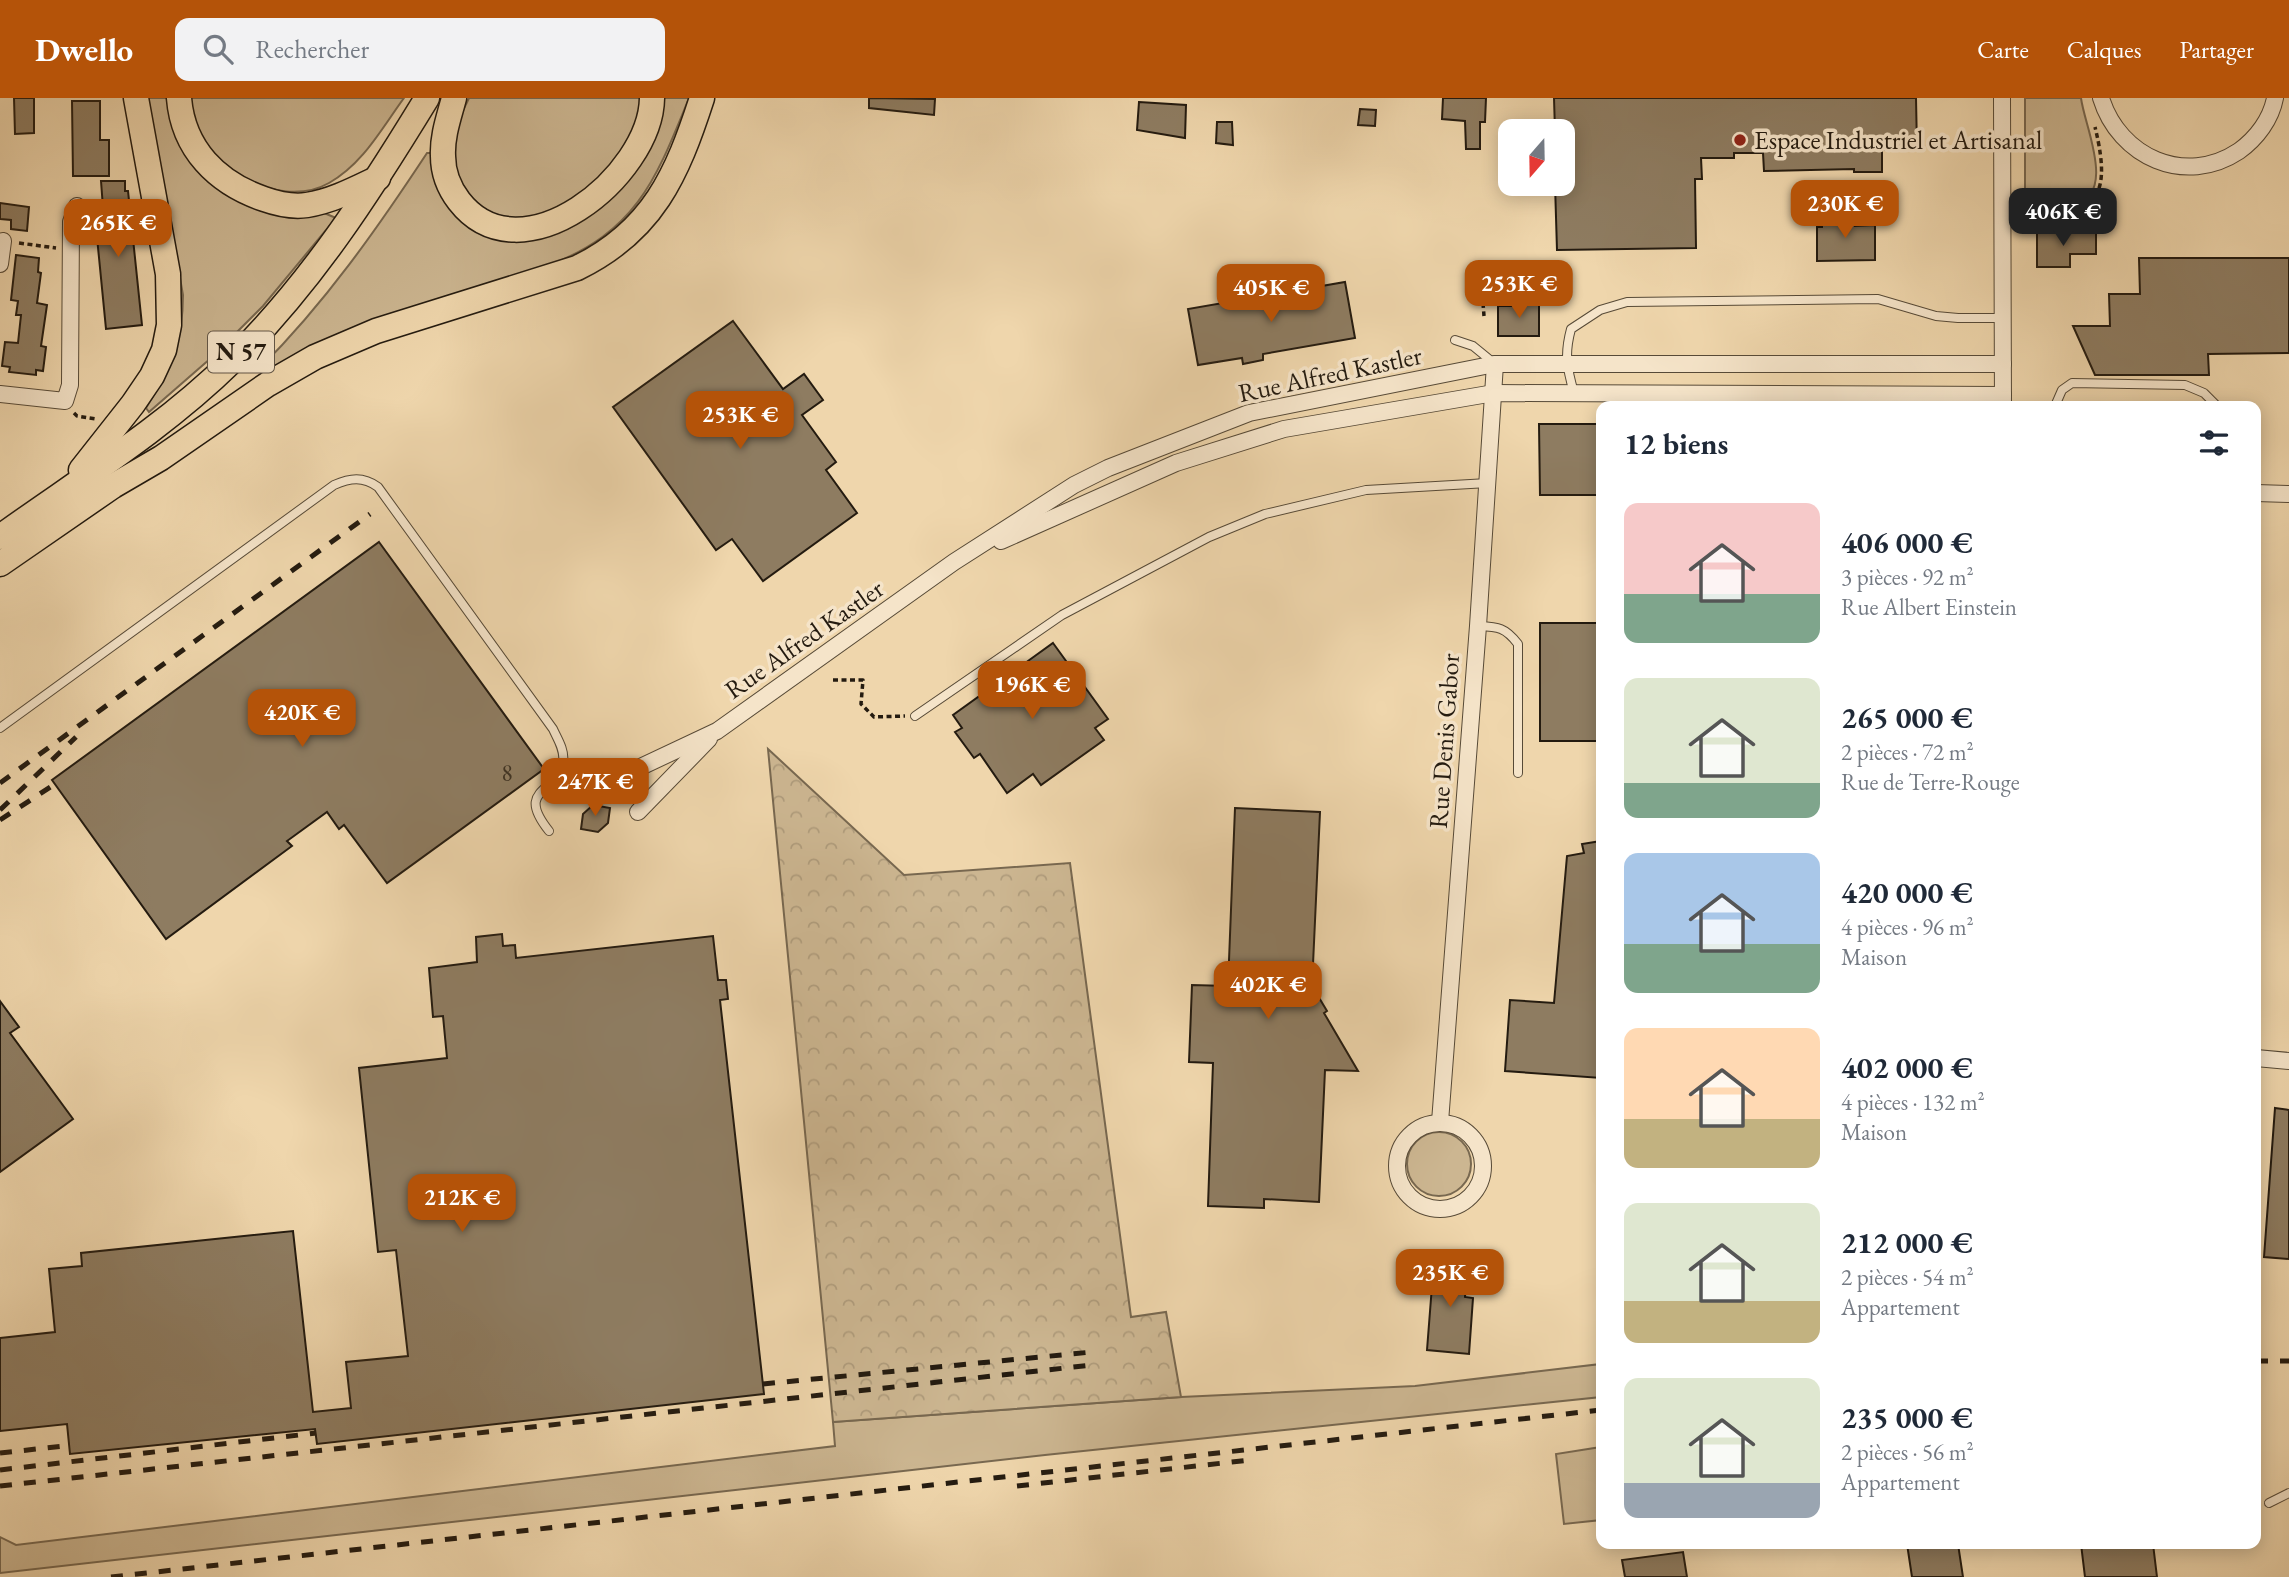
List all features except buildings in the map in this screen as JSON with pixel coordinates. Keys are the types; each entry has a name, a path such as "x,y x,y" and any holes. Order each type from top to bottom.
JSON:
{"main road":[{"path":"67,489 152,376 163,350 169,325 168,274 136,98"},
{"path":"178,98 186,132 197,153 213,171 248,194 290,205 304,205 339,196 378,178"},
{"name":"N 57","path":"0,537 189,400 240,353 318,265 378,178 428,98"},
{"name":"N 57","path":"0,564 113,486 201,413 269,347 306,307 355,242 446,98"},
{"path":"454,98 444,135 445,176 465,208 479,219 494,225 518,228 543,226 563,218 592,200 632,154 649,120 652,98"},
{"path":"113,486 161,458 268,384 315,357 376,331 577,268 601,256 642,221 668,185 702,98"}],"street":[{"path":"2003,98 2003,400"},
{"path":"2101,98 2112,124 2139,152 2163,163 2186,167 2209,165 2231,156 2249,144 2264,125 2275,98"},
{"path":"0,394 65,401 70,385 71,222 77,206"},
{"path":"0,264 3,241"},
{"name":"Rue Alfred Kastler","path":"638,812 717,731 954,562 1085,479 1249,413 1495,364 2003,364"},
{"name":"Rue Denis Gabor","path":"1440,1122 1495,364"},
{"name":"Rue Alfred Kastler","path":"954,562 1176,463 1284,429 1494,393 2003,400"},
{"path":"2261,493 2289,494"},
{"name":"Rue Alfred Kastler","path":"615,779 717,731"},
{"path":"2261,1058 2289,1061"},
{"path":"1440,1122 1463,1128 1473,1137 1480,1149 1483,1174 1477,1189 1467,1200 1454,1207 1439,1209 1424,1206 1411,1199 1402,1187 1397,1165 1402,1144 1412,1132 1425,1125 1440,1122"}],"lane":[{"path":"1574,393 1566,365 1571,330 1600,310 1627,302 1878,299 1936,316 2002,318"},
{"path":"1455,340 1473,346 1495,364"},
{"path":"2057,401 2062,390 2073,383 2185,385 2204,393 2212,401"},
{"path":"0,728 334,485 357,478 378,487 553,729 562,748 563,760 558,772 534,805 536,815 549,831"},
{"path":"915,716 1062,615 1209,537 1265,514 1366,490 1488,483"},
{"path":"1478,626 1499,627 1510,633 1518,643 1518,772"},
{"path":"2269,1503 2289,1493"}],"path":[{"path":"2002,224 2067,215 2091,203 2100,189 2102,177 2101,151 2092,117"},
{"path":"3,241 71,250"},
{"path":"1483,303 1484,316"},
{"path":"76,416 105,420"},
{"path":"833,680 863,680 861,704 874,717 915,716"}],"green space":[{"path":"148,98 168,98 188,156 336,218 263,306 211,358 149,412 146,408 169,367 178,341 183,295"},
{"path":"191,98 404,98 362,156 341,175 308,191 285,191 261,186 239,175 219,160 204,142 194,121"},
{"path":"469,98 641,98 637,121 628,141 618,158 590,188 557,210 520,219 490,212 467,192 460,178 453,149 454,133"},
{"path":"662,98 689,98 654,177 624,218 604,236 550,265 264,374 260,368 306,318 349,265 427,153 431,153 443,197 462,220 483,234 549,236 578,223 606,202"},
{"path":"2025,98 2081,98 2092,142 2096,174 2094,188 2087,200 2074,208 2025,217"},
{"path":"768,749 904,875 1070,863 1131,1317 1166,1312 1181,1397 833,1422"},
{"path":"1433,1132 1445,1132 1462,1141 1469,1152 1469,1176 1462,1187 1445,1196 1433,1196 1421,1191 1412,1182 1407,1170 1407,1158 1412,1146 1421,1137"},
{"path":"1596,1365 1596,1398 1045,1455 0,1573 0,1537 16,1545 835,1446 833,1422 1181,1397 1415,1386"},
{"path":"1596,1448 1596,1521 1564,1524 1556,1454"}],"railway":[{"path":"0,783 370,514"},
{"path":"0,810 76,737"},
{"path":"0,820 55,784"},
{"path":"763,1384 1092,1352"},
{"path":"2261,1361 2289,1361"},
{"path":"0,1486 1092,1365"},
{"path":"111,1577 1596,1411"},
{"path":"0,1470 316,1433"},
{"path":"0,1453 64,1446"},
{"path":"1017,1486 1250,1460"}],"place":[{"name":"Espace Industriel et Artisanal","path":"1740,140"}]}
